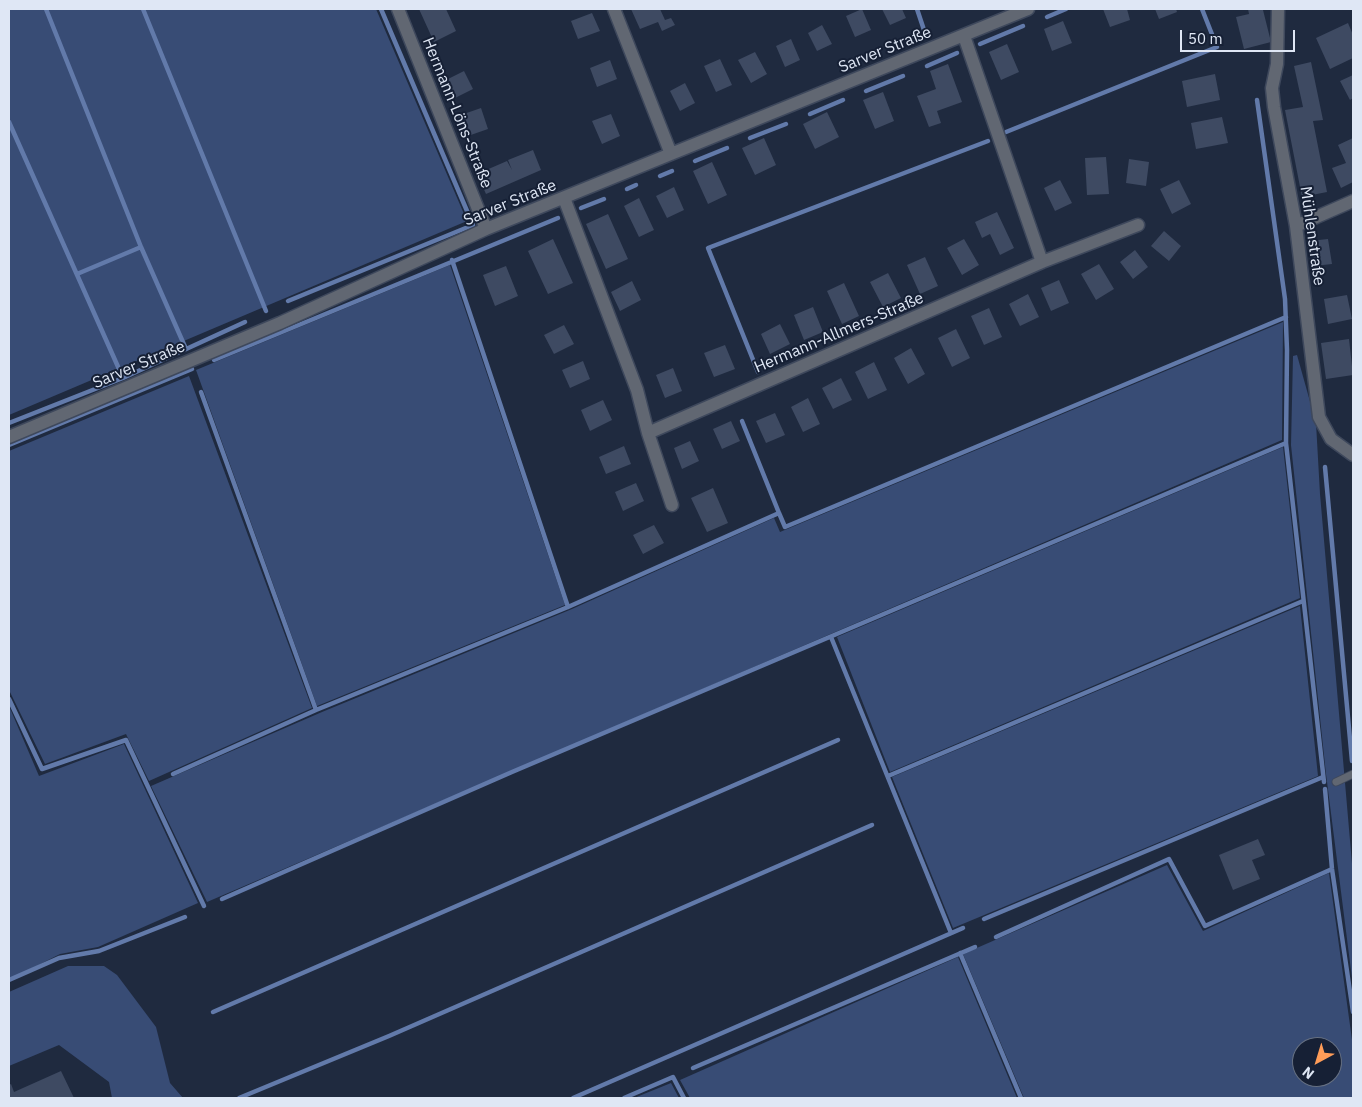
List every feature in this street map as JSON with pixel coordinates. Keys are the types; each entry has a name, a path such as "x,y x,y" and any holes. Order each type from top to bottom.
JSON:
{"street":[{"name":"Hermann-Löns-Straße","path":"398,9 486,229"},
{"path":"614,9 671,154"},
{"name":"Sarver Straße","path":"9,437 280,323 486,229 1028,9"},
{"name":"Mühlenstraße","path":"1278,9 1277,64 1272,88 1296,226 1319,417 1331,439 1353,455"},
{"path":"964,36 1042,262"},
{"path":"564,198 637,390 648,433 672,506"},
{"path":"1296,226 1353,201"},
{"name":"Hermann-Allmers-Straße","path":"648,433 1042,262 1138,225"}],"lane":[{"path":"1336,782 1353,774"}],"shaded area":[{"path":"9,9 376,9 467,221 9,415"},
{"path":"450,265 565,605 317,706 196,370"},
{"path":"1283,322 1282,440 207,902 151,786 322,712 572,609 774,518 780,532"},
{"path":"1297,355 1316,423 1320,494 1353,875 1353,986 1326,774 1291,445 1293,356"},
{"path":"189,376 312,708 149,781 126,734 45,764 9,690 9,451"},
{"path":"1283,447 1300,598 890,772 837,637"},
{"path":"1300,606 1318,776 953,928 892,777"},
{"path":"9,706 39,776 124,744 198,903 98,947 60,954 9,980"},
{"path":"1167,865 1203,931 1329,873 1353,1047 1353,1098 1024,1098 963,954"},
{"path":"958,957 1017,1098 690,1098 680,1080"},
{"path":"68,966 104,966 117,975 156,1027 170,1083 183,1098 112,1098 109,1082 59,1045 9,1066 9,992"},
{"path":"671,1083 679,1098 634,1098"}],"building":[{"path":"419,9 446,9 456,31 434,42"},
{"path":"631,9 660,9 665,20 671,18 675,25 662,31 658,22 640,29"},
{"path":"862,9 871,30 855,37 846,16"},
{"path":"882,9 902,9 906,18 890,25"},
{"path":"1103,9 1127,9 1130,20 1110,27"},
{"path":"1155,9 1176,9 1177,12 1159,19"},
{"path":"1248,9 1267,9 1263,10 1271,42 1244,49 1236,17 1249,14"},
{"path":"592,13 600,31 578,39 571,21"},
{"path":"1063,21 1072,43 1052,51 1044,29"},
{"path":"1348,23 1353,35 1353,58 1330,69 1316,38"},
{"path":"822,25 832,44 817,51 808,33"},
{"path":"791,39 800,60 785,67 776,46"},
{"path":"1007,44 1019,72 1001,80 989,52"},
{"path":"755,52 767,74 751,83 738,60"},
{"path":"720,59 732,85 716,92 704,66"},
{"path":"610,60 617,79 597,87 590,68"},
{"path":"1311,62 1323,120 1313,121 1327,192 1302,197 1285,110 1303,107 1294,66"},
{"path":"948,64 962,102 937,111 941,123 929,127 917,96 936,89 930,71"},
{"path":"464,71 473,89 453,99 444,81"},
{"path":"1215,74 1220,100 1187,107 1182,81"},
{"path":"1353,75 1353,98 1350,100 1340,81"},
{"path":"685,83 695,103 680,111 670,91"},
{"path":"883,92 894,121 875,129 863,100"},
{"path":"481,108 488,129 465,137 458,116"},
{"path":"827,112 839,137 815,149 803,124"},
{"path":"611,114 620,136 602,144 592,121"},
{"path":"1222,117 1228,143 1196,149 1191,123"},
{"path":"764,138 776,165 755,175 742,148"},
{"path":"1353,138 1353,182 1341,188 1332,168 1346,163 1338,145"},
{"path":"533,150 541,170 486,194 477,174 507,161 512,170 508,160"},
{"path":"1106,157 1109,194 1087,195 1085,158"},
{"path":"1129,159 1149,162 1146,186 1126,183"},
{"path":"712,162 727,195 708,204 693,171"},
{"path":"1060,180 1072,203 1055,211 1044,188"},
{"path":"1179,180 1191,204 1172,214 1160,189"},
{"path":"674,187 684,210 667,218 656,196"},
{"path":"639,198 654,230 639,237 624,206"},
{"path":"997,212 1014,248 1000,255 990,234 982,238 975,222"},
{"path":"608,214 628,259 606,269 586,224"},
{"path":"1164,231 1181,246 1169,261 1151,246"},
{"path":"553,239 573,283 548,294 528,251"},
{"path":"964,239 979,265 962,275 947,248"},
{"path":"1328,239 1332,264 1314,266 1310,241"},
{"path":"1135,250 1148,267 1133,279 1120,262"},
{"path":"925,257 938,286 920,294 907,265"},
{"path":"1099,264 1114,289 1096,300 1081,274"},
{"path":"506,266 518,296 495,306 483,275"},
{"path":"888,273 901,298 883,307 870,282"},
{"path":"1059,280 1069,303 1051,311 1041,288"},
{"path":"632,281 641,300 620,311 611,292"},
{"path":"844,283 859,316 842,324 827,291"},
{"path":"1028,294 1039,317 1020,326 1009,304"},
{"path":"1347,295 1352,319 1328,324 1324,299"},
{"path":"813,307 823,332 804,340 794,315"},
{"path":"989,308 1002,337 984,345 971,316"},
{"path":"780,324 790,344 770,354 761,334"},
{"path":"564,325 574,344 554,354 544,335"},
{"path":"956,329 970,358 952,367 938,338"},
{"path":"1349,339 1353,375 1326,379 1321,343"},
{"path":"725,345 735,369 714,377 704,353"},
{"path":"911,348 925,374 908,384 894,358"},
{"path":"583,361 590,379 570,388 562,370"},
{"path":"874,362 887,390 868,399 855,372"},
{"path":"673,368 682,391 665,398 656,375"},
{"path":"841,378 852,400 833,409 822,388"},
{"path":"808,398 820,424 803,432 791,407"},
{"path":"603,400 612,420 590,431 581,410"},
{"path":"775,413 785,435 766,443 756,421"},
{"path":"731,421 740,441 722,449 713,429"},
{"path":"690,441 699,461 682,469 674,448"},
{"path":"624,446 631,464 606,474 599,457"},
{"path":"636,483 644,501 623,511 615,492"},
{"path":"713,488 728,523 707,532 691,498"},
{"path":"654,525 664,543 643,554 633,535"},
{"path":"1258,839 1265,855 1252,860 1260,879 1233,890 1219,855"},
{"path":"61,1071 74,1098 9,1098 9,1085 11,1084 14,1092"}],"waterway":[{"path":"46,9 141,247 186,349"},
{"path":"143,9 266,311"},
{"path":"288,301 473,225 381,9"},
{"path":"917,9 925,33"},
{"path":"1047,17 1066,9"},
{"path":"1006,132 1217,47 1202,9"},
{"path":"980,44 1023,26"},
{"path":"927,66 957,53"},
{"path":"866,91 903,76"},
{"path":"810,114 843,100"},
{"path":"1257,100 1285,299 1287,350 1286,443 1324,782"},
{"path":"9,122 123,378"},
{"path":"750,138 786,124"},
{"path":"758,372 708,248 988,141"},
{"path":"695,161 727,148"},
{"path":"660,176 672,171"},
{"path":"627,189 636,185"},
{"path":"581,208 604,199"},
{"path":"214,360 558,218"},
{"path":"77,274 141,247"},
{"path":"452,260 568,607"},
{"path":"173,774 316,710 568,607 779,513 785,527 1286,317"},
{"path":"9,423 123,378 245,322"},
{"path":"9,445 192,369"},
{"path":"201,392 316,710"},
{"path":"742,421 779,513"},
{"path":"222,899 512,772 1286,443"},
{"path":"1325,467 1352,761"},
{"path":"888,776 1303,601"},
{"path":"831,637 951,933"},
{"path":"9,699 42,769 126,740 204,906"},
{"path":"213,1012 838,740"},
{"path":"984,919 1323,777"},
{"path":"1325,789 1332,869 1353,1012"},
{"path":"239,1098 389,1036 872,825"},
{"path":"996,937 1169,859 1205,926 1332,869"},
{"path":"9,980 59,958 99,951 185,917"},
{"path":"573,1098 963,928"},
{"path":"693,1068 975,947"},
{"path":"960,953 1021,1098"},
{"path":"624,1098 673,1077 684,1098"}]}
